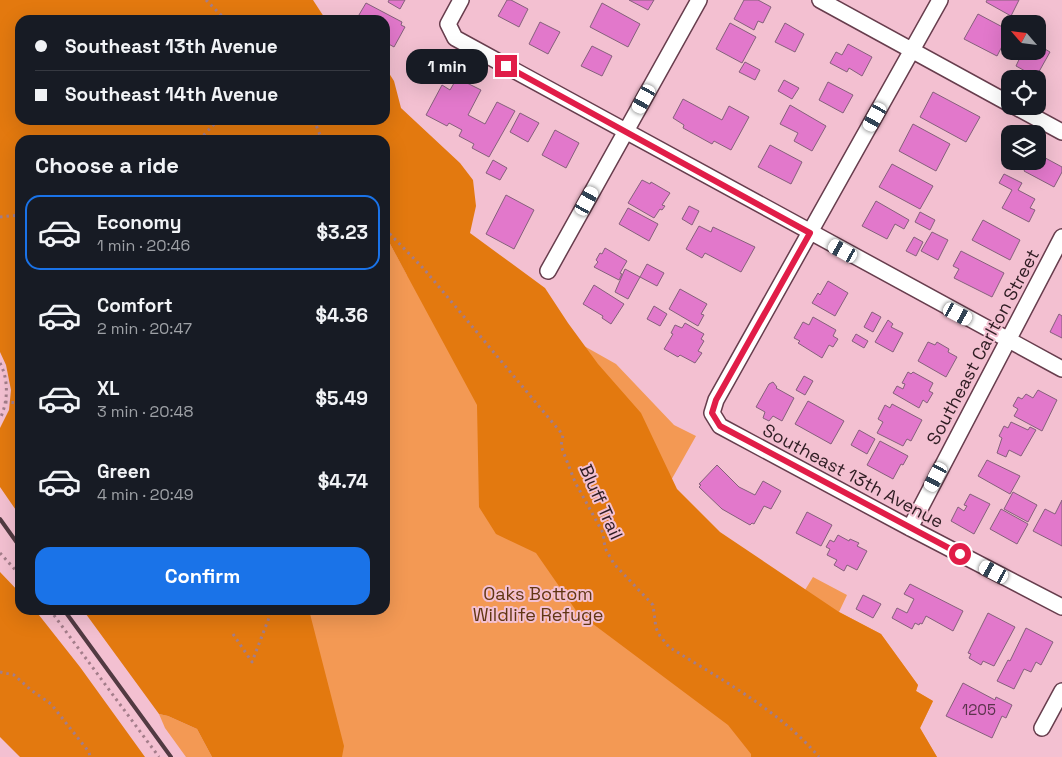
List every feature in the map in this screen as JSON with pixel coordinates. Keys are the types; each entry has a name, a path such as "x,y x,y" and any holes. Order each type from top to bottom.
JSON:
{"street":[{"path":"461,0 448,24 454,38 1062,369"},
{"path":"548,271 699,0"},
{"path":"820,0 1001,99"},
{"path":"810,233 940,0"},
{"path":"1031,115 1062,132"},
{"name":"Southeast 13th Avenue","path":"810,233 716,400 712,413 720,426 1062,607"},
{"name":"Southeast Carlton Street","path":"910,528 1062,236"},
{"path":"1042,728 1062,690"}],"path":[{"path":"206,0 221,15"},
{"path":"204,135 213,125"},
{"path":"0,218 15,216"},
{"name":"Bluff Trail","path":"390,234 424,269 563,435 561,446 575,482 603,533 606,548 614,564 652,605 656,628 668,647 760,705 805,740 819,757"},
{"path":"0,363 6,384 5,402 0,419"},
{"path":"5,402 15,403"},
{"path":"0,553 15,570"},
{"path":"54,615 158,757"},
{"path":"233,634 252,662 270,615"},
{"path":"0,672 14,675 51,704 89,752 90,757"}],"green space":[{"name":"Oaks Bottom Wildlife Refuge","path":"390,244 407,275 545,324 616,364 674,425 696,436 656,507 805,590 813,577 847,595 839,612 881,634 918,685 916,691 933,701 920,728 937,757 222,757 120,615 390,615"},
{"path":"159,714 197,729 212,757 186,757 165,728"}],"shaded area":[{"path":"0,0 313,0 323,15 15,15 15,125 390,125 390,75 394,81 401,108 460,163 473,180 476,206 470,233 545,288 598,364 641,413 677,489 720,532 839,612 881,634 918,685 916,691 933,701 920,728 937,757 751,757 751,754 728,725 577,612 536,553 496,534 479,507 477,405 390,244 390,135 15,135 15,509 0,487 0,428 9,410 11,390 6,365 0,352"},
{"path":"0,572 15,588 15,615 39,615 80,667 145,757 20,757 0,737"},
{"path":"87,615 310,615 344,746 342,757 212,757 197,729 159,714"}],"building":[{"path":"389,0 405,0 400,9 388,2"},
{"path":"507,0 511,0 528,9 519,27 498,16"},
{"path":"629,0 654,0 648,10"},
{"path":"744,0 758,0 771,7 763,23 758,21 754,30 734,19"},
{"path":"987,0 1019,0 1012,15 986,2"},
{"path":"366,3 389,15 359,15"},
{"path":"602,3 640,24 628,47 590,27"},
{"path":"978,14 1001,26 1001,48 997,56 964,39"},
{"path":"390,16 402,22 401,25 405,27 394,47 390,45"},
{"path":"540,22 560,32 548,54 529,44"},
{"path":"730,23 756,37 742,63 716,49"},
{"path":"785,23 804,34 795,52 775,42"},
{"path":"848,44 872,57 862,76 849,68 847,72 830,63 836,52 842,55"},
{"path":"592,46 612,56 602,76 581,66"},
{"path":"1046,50 1050,52 1046,59"},
{"path":"1019,60 1046,60 1040,70 1023,70 1016,66"},
{"path":"745,62 760,70 755,80 739,72"},
{"path":"457,78 481,90 468,115 485,124 497,102 515,111 489,157 472,148 474,144 459,136 462,130 449,123 447,126 426,115 442,85 450,90"},
{"path":"784,80 799,88 792,99 778,91"},
{"path":"828,82 853,95 843,113 819,100"},
{"path":"933,92 980,117 966,142 920,117"},
{"path":"683,99 722,120 729,106 749,117 731,150 714,141 712,144 683,128 684,125 673,118"},
{"path":"790,105 826,126 812,151 794,141 798,133 780,124"},
{"path":"520,113 539,123 528,142 510,132"},
{"path":"913,124 950,144 936,171 899,151"},
{"path":"555,130 579,143 566,168 542,155"},
{"path":"770,145 802,162 791,184 758,167"},
{"path":"1046,158 1062,167 1062,172 1054,187 1024,171 1046,170"},
{"path":"493,160 507,168 500,180 486,173"},
{"path":"892,164 933,186 920,209 879,187"},
{"path":"1004,174 1022,183 1018,190 1035,199 1030,208 1035,210 1029,222 1002,208 1012,190 999,183"},
{"path":"642,180 650,184 651,182 670,193 662,205 665,206 662,210 660,209 654,218 628,203"},
{"path":"506,195 534,210 514,249 486,234"},
{"path":"876,201 909,220 904,229 895,224 887,239 862,226"},
{"path":"689,206 699,211 692,225 682,219"},
{"path":"628,208 658,224 649,241 619,224"},
{"path":"920,212 935,220 930,230 915,222"},
{"path":"983,220 1020,240 1010,260 972,240"},
{"path":"699,226 711,232 713,227 755,247 741,272 705,253 702,258 686,249"},
{"path":"932,232 948,240 938,260 921,251"},
{"path":"914,237 923,242 916,256 906,251"},
{"path":"605,248 627,261 620,273 622,274 619,280 594,267 598,262 596,260 600,253 602,254"},
{"path":"961,251 1004,273 992,297 954,278 959,269 953,266"},
{"path":"647,264 664,273 657,286 640,277"},
{"path":"625,269 640,277 628,299 615,292"},
{"path":"828,281 848,293 835,316 812,303 818,293 820,295"},
{"path":"594,285 624,304 611,324 602,318 603,316 583,304"},
{"path":"680,289 707,304 701,314 704,315 698,326 669,309"},
{"path":"654,306 667,314 660,326 647,319"},
{"path":"872,312 881,317 873,332 864,327"},
{"path":"1059,314 1062,316 1062,338 1050,332"},
{"path":"813,317 836,330 833,336 838,339 833,347 829,345 822,358 798,343 800,341 794,338 803,322 809,325"},
{"path":"888,320 893,324 891,327 903,333 893,352 875,342"},
{"path":"685,323 704,334 701,339 704,341 698,351 702,353 695,363 680,355 678,357 664,349 673,334 671,333 675,325 682,328"},
{"path":"856,334 868,341 864,348 852,341"},
{"path":"928,342 935,345 937,342 949,349 948,352 957,357 946,377 918,361"},
{"path":"908,372 911,374 913,372 933,383 929,391 933,393 927,403 923,400 919,408 893,393 897,386 903,389 905,384 902,383"},
{"path":"804,376 813,381 805,395 796,390"},
{"path":"773,382 776,388 794,398 782,421 773,416 769,421 763,418 765,412 756,407 769,384"},
{"path":"1038,390 1057,400 1042,431 1014,416 1018,409 1013,406 1018,397 1022,399 1026,394 1033,398"},
{"path":"808,401 844,421 831,444 795,424"},
{"path":"892,404 922,420 911,441 907,439 903,446 877,433 883,422 878,419 885,405 890,408"},
{"path":"1011,422 1028,430 1030,427 1036,430 1021,456 1009,450 1006,457 997,453 1002,438 999,436 1004,426 1008,428"},
{"path":"859,430 875,439 867,454 851,445"},
{"path":"880,441 908,456 893,479 867,465"},
{"path":"987,460 1020,476 1010,494 978,476"},
{"path":"717,465 739,487 755,495 763,481 781,491 771,509 764,506 754,524 750,525 722,509 699,487 701,485 699,484"},
{"path":"1013,492 1037,505 1028,522 1004,509"},
{"path":"970,494 990,504 974,534 951,521 958,507 964,511 967,506 964,505"},
{"path":"1062,500 1062,546 1033,531 1045,509 1055,514"},
{"path":"1001,509 1028,524 1017,544 990,529"},
{"path":"807,512 832,525 821,546 796,533"},
{"path":"838,535 849,541 850,539 859,543 857,546 867,551 857,570 847,565 844,571 834,565 837,560 827,555 830,549 826,547 830,540 834,542"},
{"path":"910,584 963,611 953,631 926,616 922,624 915,623 912,629 892,618 897,608 907,613 914,599 904,594"},
{"path":"863,595 881,604 873,618 856,609"},
{"path":"988,613 1015,627 994,666 983,661 981,665 969,658 971,654 968,653"},
{"path":"1026,628 1053,642 1041,665 1036,662 1031,672 1024,669 1014,689 997,681 1008,660 1010,661"},
{"path":"963,683 995,700 996,697 1012,705 1006,718 1002,716 992,738 946,716"}],"railway":[{"path":"0,519 15,540"},
{"path":"68,615 171,757"}],"route":[{"path":"506,66 810,233 716,400 712,413 720,426 960,554"}]}
